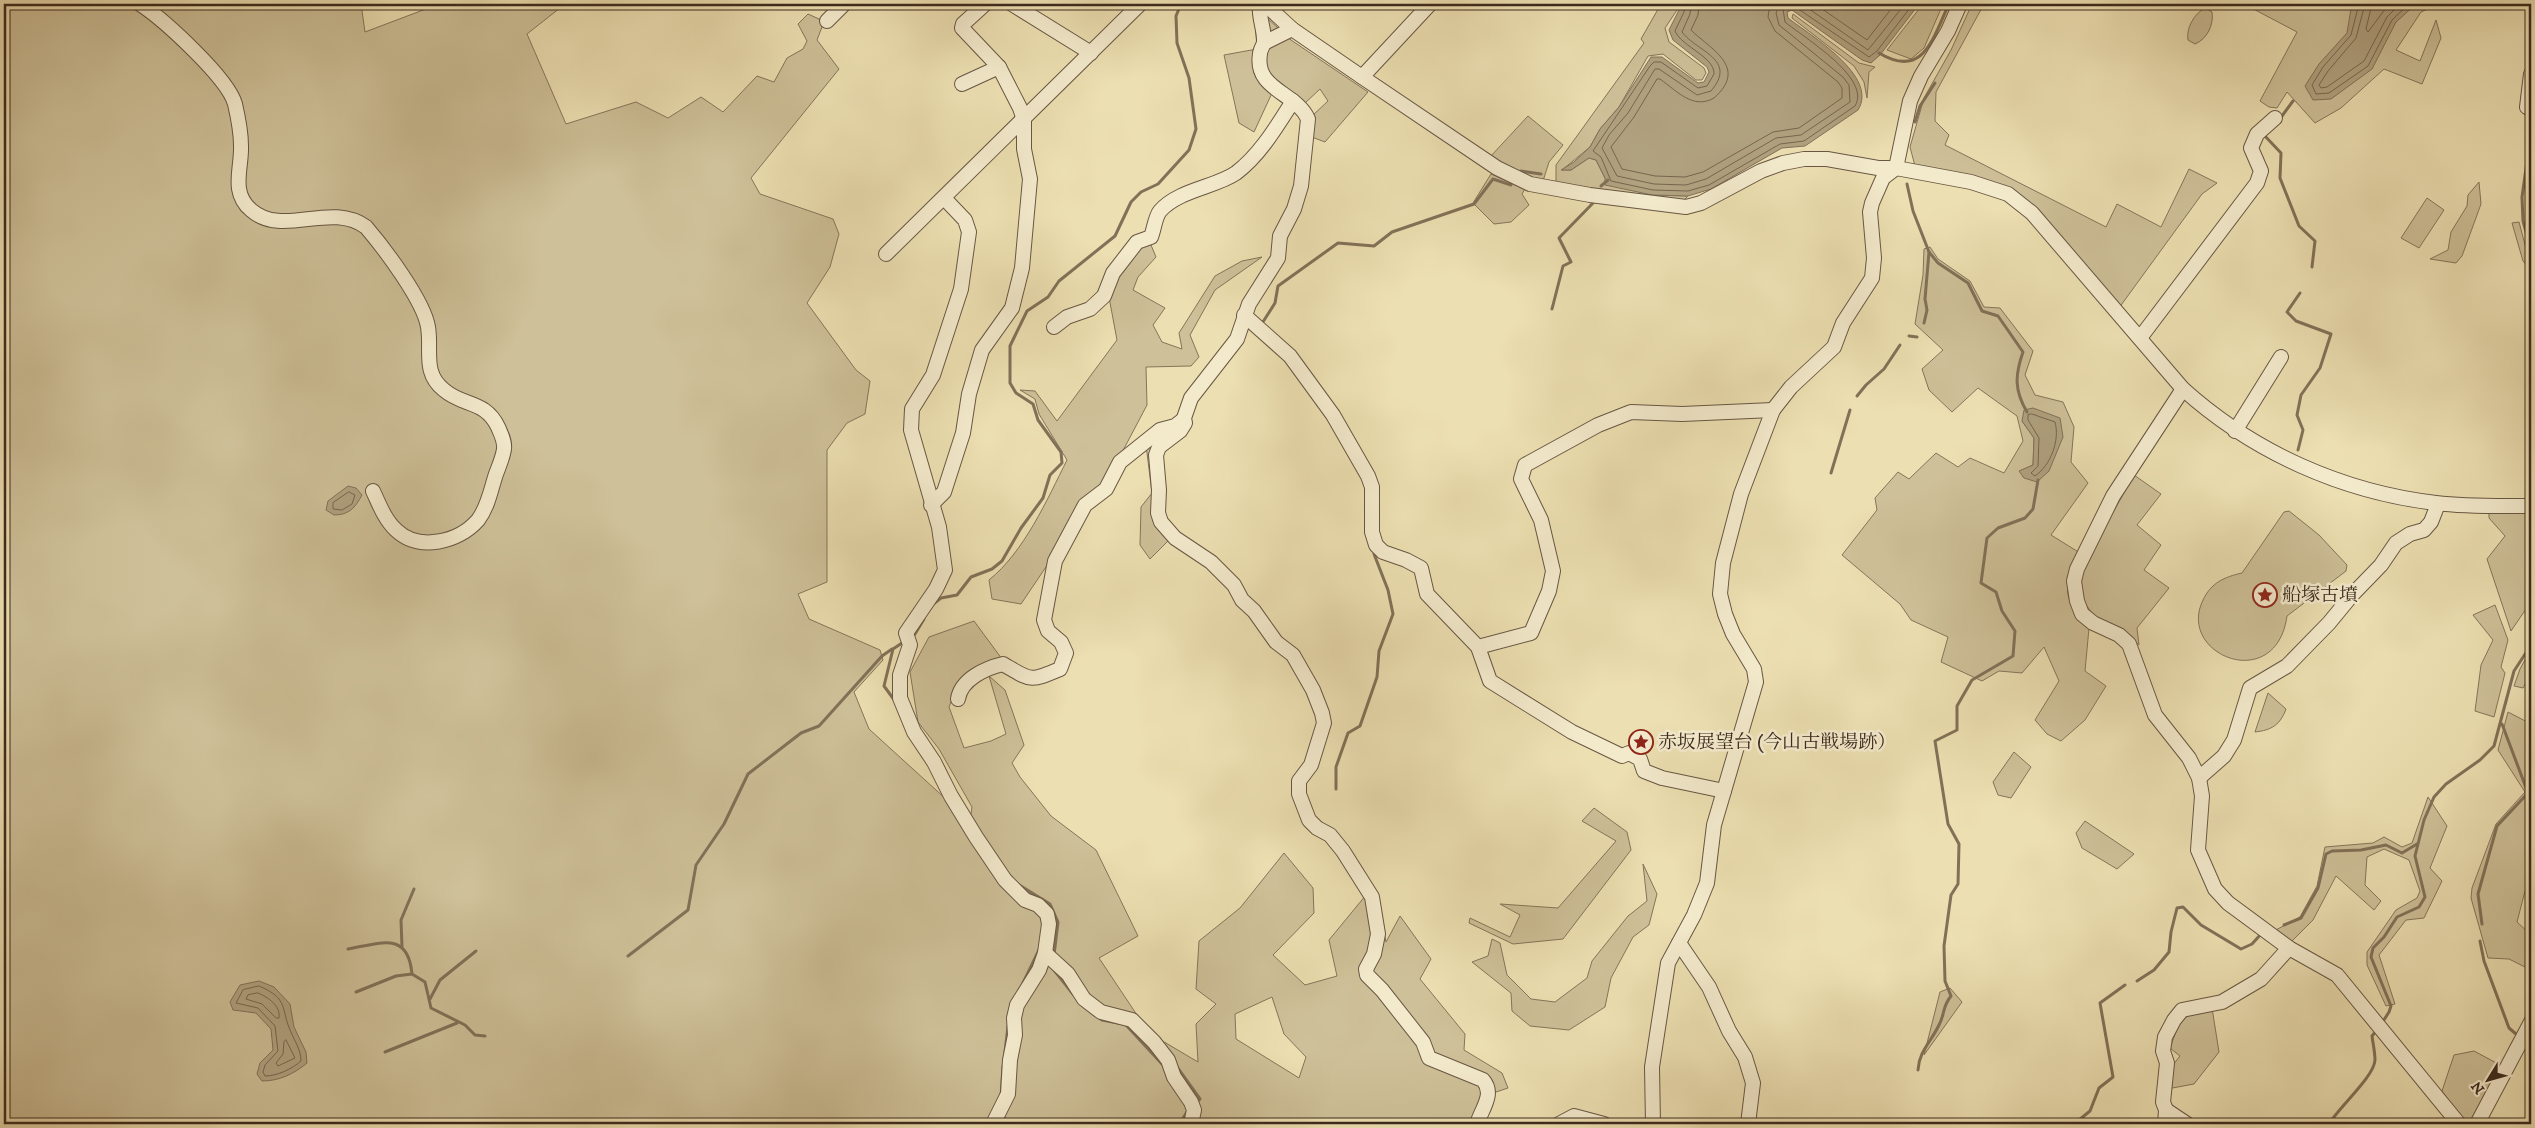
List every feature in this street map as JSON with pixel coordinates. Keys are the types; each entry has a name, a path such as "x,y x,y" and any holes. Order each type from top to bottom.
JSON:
{"street":[{"path":"140,4 203,60 220,78 232,95 241,147 237,172 238,187 249,209 266,219 291,221 325,215 354,220 366,227 423,309 429,335 428,359 433,378 443,390 452,396 485,409 493,416 503,437 504,449 486,508 471,526 455,536 438,543 416,540 397,531 380,508 373,491"},
{"path":"827,21 844,4"},
{"path":"931,505 944,492 963,433 969,394 982,350 1012,308 1022,268 1030,179 1024,149 1024,120 1000,67 962,28 963,24 986,4"},
{"path":"1012,4 1091,53"},
{"path":"886,254 1140,4"},
{"path":"1260,4 1259,12 1264,43 1260,54 1264,80 1293,101 1304,111 1308,119 1301,186 1294,209 1280,236 1278,258 1244,315 1237,339 1191,398 1184,418 1185,423 1180,431 1159,447 1156,455 1159,490 1158,513 1161,522 1175,538 1211,562 1239,590 1242,600 1254,611 1276,642 1293,655 1313,690 1324,723 1311,765 1299,780 1299,794 1309,820 1317,828 1330,835 1372,897 1378,934 1374,954 1366,969 1367,975 1382,990 1423,1042 1428,1058 1483,1080 1488,1086 1489,1093 1477,1124"},
{"path":"1265,4 1292,29 1362,77 1497,168 1530,184 1590,195 1686,207 1701,204 1761,171 1783,163 1804,159 1827,159 1878,168 1896,168 1979,184 2008,194 2020,202 2183,389 2209,412 2235,430 2301,466 2340,481 2380,493 2438,504 2531,506"},
{"path":"1362,77 1430,4"},
{"path":"1653,1124 1652,1067 1668,963 1707,883 1714,825 1756,682 1754,669 1733,634 1720,594 1723,563 1741,494 1773,410 1791,387 1834,347 1843,323 1872,278 1874,258 1870,212 1884,178 1896,168 1910,101 1921,76 1948,31 1960,4"},
{"path":"1264,43 1292,29"},
{"path":"962,84 1000,67"},
{"path":"2529,108 2531,74"},
{"path":"1054,326 1067,317 1090,309 1104,296 1113,273 1137,242 1151,237 1160,212 1190,191 1234,175 1241,169 1272,134 1293,101"},
{"path":"2140,338 2257,182 2261,171 2251,148 2257,134 2275,118"},
{"path":"944,198 965,220 969,232 961,289 933,375 912,409 911,430 921,458 931,505 939,527 945,570 908,639 900,675 900,698 914,732 934,762 951,796 1009,884 1025,900 1038,905 1046,914 1049,924 1049,953 1017,1005 1014,1018 1016,1035 1010,1060 1008,1094 998,1116"},
{"path":"1244,315 1290,356 1333,416 1372,487 1372,532 1376,545 1383,552 1406,560 1421,568 1427,594 1478,647 1490,681 1572,732 1622,756 1629,753 1640,759 1644,771 1662,778 1724,791"},
{"path":"2235,430 2282,357"},
{"path":"2183,389 2113,496 2077,569 2074,582 2077,601 2082,614 2093,623 2119,635 2129,644 2155,715 2188,758 2199,778 2202,796 2198,850 2215,889 2228,903 2289,948 2337,976 2458,1124"},
{"path":"1478,647 1531,633 1549,591 1553,571 1541,520 1521,479 1524,465 1598,425 1631,412 1682,414 1773,410"},
{"path":"958,699 959,692 984,669 1003,664 1028,679 1040,677 1060,669 1066,654 1061,642 1048,631 1044,620 1055,562 1085,505 1106,489 1120,462 1160,430 1175,426 1184,418"},
{"path":"2199,778 2224,756 2234,740 2250,688 2286,666 2329,623 2352,595 2381,565 2396,543 2410,534 2424,530 2431,522 2438,504"},
{"path":"1679,943 1709,987 1728,1031 1745,1057 1753,1083 1748,1124"},
{"path":"2187,1124 2166,1117 2163,1102 2167,1063 2163,1051 2165,1037 2174,1020 2182,1010 2222,1002 2261,979 2289,948"},
{"path":"1049,953 1068,974 1084,999 1101,1012 1132,1020 1154,1042 1193,1106 1191,1124"},
{"path":"2477,1124 2531,1022"},
{"path":"1559,1124 1574,1116 1604,1124"}],"shaded area":[{"path":"4,4 361,4 365,32 439,4 565,4 527,34 566,124 636,102 668,118 701,97 723,112 757,76 774,82 787,58 803,49 807,41 798,24 808,14 819,19 822,27 817,40 839,69 751,178 760,194 833,219 839,234 830,267 807,303 856,370 870,381 865,414 847,423 827,450 827,582 798,594 809,619 880,650 883,660 854,692 869,729 970,821 972,807 939,749 918,722 910,672 929,637 974,621 1002,659 955,692 949,707 964,748 991,741 1006,734 989,676 1005,690 1024,745 1012,763 1020,777 1051,816 1096,850 1138,936 1099,958 1149,1033 1198,1062 1196,1024 1216,1004 1196,989 1199,941 1240,908 1284,853 1313,888 1314,913 1273,955 1305,985 1337,976 1329,940 1366,895 1379,906 1386,942 1400,916 1431,959 1420,979 1465,1034 1464,1050 1502,1073 1508,1088 1493,1093 1475,1124 4,1124","holes":["1272,997 1284,1034 1306,1057 1299,1078 1236,1039 1235,1014"]},
{"path":"1661,4 1677,4 1677,10 1665,28 1669,42 1704,68 1706,73 1702,80 1696,80 1663,54 1648,56 1619,107 1600,129 1590,147 1562,170 1571,170 1589,158 1596,160 1605,178 1652,195 1688,196 1681,203 1556,184 1556,165 1644,43 1641,39"},
{"path":"1923,4 1943,4 1924,48 1911,59 1887,50"},
{"path":"1972,4 1984,4 1936,92 1935,121 1949,135 1945,145 2106,227 2117,204 2161,227 2189,169 2217,183 2202,194 2119,308 2030,205 1915,166 1910,147 1924,98 1951,50"},
{"path":"2244,4 2432,4 2428,9 2421,12 2396,50 2420,61 2436,20 2441,38 2422,84 2384,69 2341,108 2315,123 2287,92 2277,108 2269,107 2260,101 2297,32"},
{"path":"1254,6 1291,40 1368,92 1325,142 1309,136 1312,116 1328,101 1320,89 1304,104 1272,93 1254,132 1239,123 1224,55 1257,49"},
{"path":"2205,8 2212,12 2211,27 2203,39 2195,44 2188,40 2188,31 2194,18"},
{"path":"1793,14 1859,63 1875,67 1869,72 1867,98 1864,82 1854,66 1792,18"},
{"path":"1528,116 1563,145 1549,162 1543,181 1518,173 1490,157"},
{"path":"1491,174 1525,189 1522,194 1529,205 1511,222 1494,224 1473,203"},
{"path":"2479,182 2481,204 2462,256 2456,263 2430,259 2448,250 2451,232 2467,206 2468,195"},
{"path":"2427,198 2444,210 2419,248 2401,238"},
{"path":"2519,222 2528,256 2531,259 2531,270 2523,261 2512,223"},
{"path":"1140,244 1151,245 1156,257 1138,277 1133,290 1165,308 1153,325 1162,342 1182,349 1179,333 1215,276 1242,261 1262,257 1215,290 1190,335 1199,357 1191,366 1146,367 1147,405 1118,460 1021,604 992,599 989,580 1002,568 1024,540 1043,508 1067,460 1039,414 1035,399 1020,390 1035,391 1057,421 1117,340 1108,292"},
{"path":"1930,247 1938,259 1970,281 1984,307 2000,308 2033,351 2025,375 2035,395 2063,402 2074,427 2071,462 2088,483 2051,535 2080,553 2070,576 2068,592 2074,608 2089,628 2085,671 2106,686 2085,720 2061,741 2047,734 2035,720 2059,681 2044,647 2022,673 1999,671 1982,681 1941,662 1948,637 1911,620 1900,604 1842,555 1877,510 1875,498 1898,472 1909,479 1936,453 1958,467 1970,458 2004,473 2023,441 2017,416 1978,388 1952,412 1929,390 1922,369 1943,350 1915,324 1923,275 1924,249","holes":["2022,421 2063,437 2024,478 2020,471 2033,465 2034,438"]},
{"path":"1161,432 1160,486 1163,514 1169,540 1150,559 1140,545 1141,507 1152,493 1146,445"},
{"path":"2134,475 2161,494 2137,525 2161,545 2144,570 2169,588 2137,628 2139,645 2123,631 2095,618 2085,603 2080,588 2083,566"},
{"path":"2531,510 2531,610 2526,609 2511,631 2487,559 2505,536 2489,518 2489,511"},
{"path":"2289,511 2319,535 2347,565 2346,571 2287,616 2279,640 2265,655 2248,660 2231,658 2215,650 2203,637 2198,620 2203,600 2214,585 2242,573 2284,512"},
{"path":"2495,605 2508,640 2501,667 2505,673 2494,717 2475,711 2481,665 2493,640 2473,615"},
{"path":"2531,649 2530,676 2523,688 2514,686 2520,669"},
{"path":"2268,693 2286,709 2275,726 2255,732"},
{"path":"2508,712 2531,724 2531,895 2525,891 2517,922 2531,935 2531,970 2509,959 2488,958 2471,898 2472,888 2496,824 2525,792 2498,750"},
{"path":"2014,752 2031,767 2011,798 1998,795 1993,782"},
{"path":"2428,797 2447,826 2430,868 2442,881 2424,918 2406,920 2379,955 2395,1004 2386,1006 2367,965 2367,952 2396,910 2417,898 2420,891 2409,860 2384,849 2367,857 2365,885 2381,901 2374,910 2336,876 2313,920 2291,942 2274,931 2300,917 2317,886 2325,847 2373,843 2384,837 2402,847 2412,843"},
{"path":"1594,808 1627,832 1631,850 1563,939 1513,944 1469,923 1470,918 1510,937 1520,915 1500,904 1558,908 1616,841 1582,821"},
{"path":"2085,821 2134,854 2117,869 2082,848 2076,833"},
{"path":"1643,864 1657,894 1649,925 1633,937 1611,978 1605,1007 1569,1030 1530,1026 1512,1011 1511,993 1472,962 1488,956 1492,939 1500,943 1507,975 1531,999 1555,1002 1587,978 1592,961 1628,916 1647,901"},
{"path":"1950,988 1962,1002 1924,1055 1940,992"},
{"path":"2212,1008 2219,1052 2194,1084 2167,1089 2169,1070 2180,1056 2170,1048 2180,1025 2188,1016"},
{"path":"2474,1051 2502,1066 2472,1121 2461,1118 2442,1091 2454,1055"}],"water":[{"path":"1680,4 1919,4 1880,55 1871,63 1862,60 1792,10 1787,12 1788,18 1840,58 1859,84 1862,97 1858,110 1805,146 1782,148 1711,189 1688,196 1652,195 1605,185 1605,178 1596,160 1589,158 1571,170 1561,170 1574,162 1590,147 1600,129 1619,107 1651,57 1662,57 1698,83 1704,82 1709,72 1707,67 1673,40 1669,30"},
{"path":"2355,4 2416,4 2396,22 2372,69 2331,99 2313,100 2305,86 2319,64 2347,33 2351,9"},
{"path":"2033,408 2060,418 2063,437 2049,471 2037,482 2024,478 2019,471 2033,465 2034,438 2022,421 2024,410"},
{"path":"348,486 356,488 362,495 357,504 348,512 339,515 334,515 326,510 328,501"},
{"path":"259,981 274,987 290,1004 294,1027 306,1052 307,1063 292,1074 268,1081 262,1081 257,1074 260,1063 273,1050 271,1029 256,1013 233,1010 230,1002 240,985"}],"waterway":[{"path":"932,605 941,598 957,595 971,577 992,569 1002,561 1021,528 1043,498 1050,475 1062,463 1061,452 1038,420 1033,404 1016,393 1010,383 1010,346 1027,311 1048,297 1059,281 1115,236 1131,202 1141,192 1158,184 1189,150 1196,129 1189,78 1177,43 1176,16 1181,4"},
{"path":"1879,53 1894,60 1907,61 1917,58 1932,41 1949,4"},
{"path":"1915,122 1920,106 1935,83"},
{"path":"2282,116 2293,101"},
{"path":"2531,133 2522,197 2523,221 2531,250"},
{"path":"2264,135 2281,153 2280,178 2299,226 2315,241 2312,267"},
{"path":"1521,171 1541,174"},
{"path":"1261,325 1275,303 1278,286 1338,243 1374,246 1392,232 1474,204 1493,179 1511,185"},
{"path":"1601,186 1608,180"},
{"path":"1907,184 1913,211 1929,252 1938,263 1968,283 1982,311 1998,316 2023,352 2018,368 2017,382 2020,397 2027,412"},
{"path":"1552,309 1563,266 1571,262 1559,238 1593,203"},
{"path":"1924,323 1927,310 1925,299 1929,252"},
{"path":"2298,450 2303,430 2297,415 2301,395 2320,368 2331,334 2296,321 2287,312 2300,293"},
{"path":"1909,336 1917,337"},
{"path":"1857,396 1884,369 1900,345"},
{"path":"1831,473 1850,410"},
{"path":"1918,1070 1923,1052 1936,1031 1951,996 1945,981 1944,946 1951,895 1958,884 1959,844 1948,824 1935,741 1957,730 1957,706 1972,680 2013,656 2015,631 2002,611 1996,592 1981,583 1987,538 1998,528 2025,518 2033,509 2038,480"},
{"path":"1336,789 1336,767 1348,733 1360,726 1377,677 1379,651 1393,614 1388,590 1374,554"},
{"path":"910,638 915,634 924,619"},
{"path":"895,701 884,686 893,649 905,641"},
{"path":"2382,1023 2391,1006 2371,957 2373,948 2384,937 2397,917 2419,907 2425,897 2415,856 2424,820 2434,797 2446,784 2480,760 2494,746 2514,671 2531,645"},
{"path":"628,956 688,910 696,865 724,824 748,774 801,733 819,726 882,656 892,649"},
{"path":"2482,924 2478,894 2497,826 2528,793 2502,724"},
{"path":"2284,925 2301,918 2318,888 2326,854 2332,851 2361,850 2386,845 2402,853 2417,844"},
{"path":"1016,883 1050,904 1058,922 1054,955"},
{"path":"402,947 401,920 414,889"},
{"path":"2137,981 2154,970 2169,952 2171,932 2177,908 2183,907 2201,925 2241,949 2252,944 2261,934"},
{"path":"2480,941 2484,961 2509,1028 2516,1034"},
{"path":"348,949 382,943 391,943 399,946 405,951 412,974 425,982 431,1008 465,1025 475,1035 485,1036"},
{"path":"1023,983 1039,950"},
{"path":"430,999 440,980 476,951"},
{"path":"1054,970 1073,994"},
{"path":"356,992 396,976 412,974"},
{"path":"2074,1124 2090,1111 2099,1088 2113,1077 2100,1003 2125,985"},
{"path":"1098,1017 1102,1020 1118,1023"},
{"path":"385,1052 457,1023"},
{"path":"1126,1025 1162,1064 1165,1064"},
{"path":"1005,1052 1008,1026"},
{"path":"2329,1124 2369,1075 2375,1060 2372,1036 2377,1030"},
{"path":"1001,1097 1003,1066"},
{"path":"1177,1067 1200,1099 1196,1103"},
{"path":"1179,1124 1189,1109"},
{"path":"1001,1124 1005,1119 1002,1115"}],"place":[{"name":"船塚古墳","path":"2265,595"},
{"name":"赤坂展望台 (今山古戦場跡）","path":"1641,742"}]}
